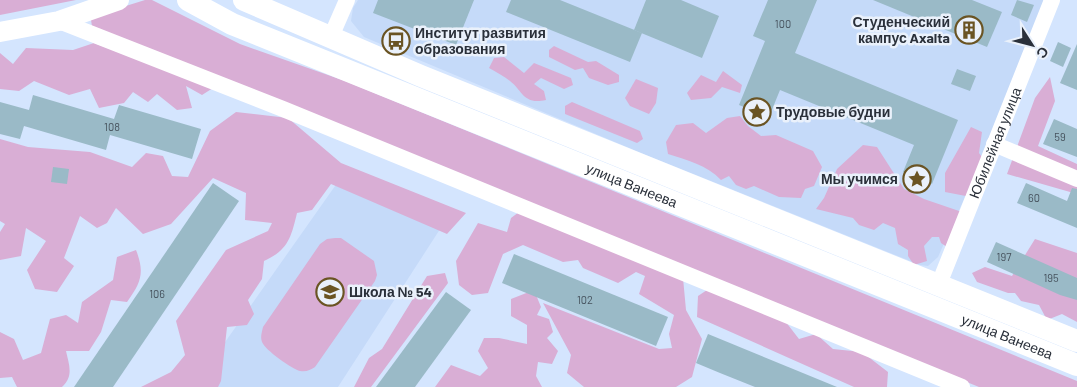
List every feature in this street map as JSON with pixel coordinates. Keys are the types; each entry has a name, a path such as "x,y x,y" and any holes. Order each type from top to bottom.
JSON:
{"main road":[{"name":"улица Ванеева","path":"188,0 232,24 1077,365"},
{"name":"улица Ванеева","path":"244,0 330,38 1077,341"}],"street":[{"path":"0,32 59,21 119,0"},
{"path":"330,38 347,0"},
{"name":"Юбилейная улица","path":"939,284 1052,0"},
{"path":"59,21 325,126 962,387"},
{"path":"994,144 1077,179"}],"shaded area":[{"path":"0,0 76,0 0,15"},
{"path":"145,0 152,0 240,44 345,81 1077,381 1077,387 979,387 92,26 91,20 97,15"},
{"path":"358,0 1043,0 1043,4 965,197 938,257 928,266 920,265 646,155 364,37 351,21 353,8"},
{"path":"94,43 213,88 202,95 186,86 192,108 177,110 157,94 148,102 133,92 124,103 99,108 90,89 69,95 34,81 19,91 0,89 0,53 13,64 26,48 73,50"},
{"path":"554,46 588,62 596,61 619,75 619,82 608,85 589,78 583,68 575,70 549,57 549,50"},
{"path":"504,57 524,73 534,63 571,78 573,85 564,89 541,78 534,84 544,91 546,100 532,101 524,96 510,81 489,68 494,58"},
{"path":"723,71 742,85 740,93 722,87 711,98 691,100 687,93 701,75 716,82"},
{"path":"1050,77 1055,101 1038,146 1077,164 1077,194 1007,174 1035,98"},
{"path":"636,79 658,88 656,103 649,114 630,106 625,98"},
{"path":"572,102 640,131 643,139 637,143 565,114 565,106"},
{"path":"236,112 288,118 341,163 466,213 447,234 331,184 312,210 297,213 293,230 283,248 264,261 262,279 248,300 254,314 247,325 227,327 221,381 218,387 141,387 171,372 185,355 176,321 226,250 268,231 272,223 245,220 246,193 213,178 171,224 143,234 116,208 107,223 97,228 80,216 64,258 74,266 57,292 35,289 27,270 46,241 26,228 21,256 0,260 0,232 5,224 0,221 0,139 28,147 90,152 132,167 146,153 163,156 172,176 188,177 210,131"},
{"path":"740,116 748,126 761,136 776,135 813,151 822,167 814,186 805,189 801,198 779,197 754,186 746,189 736,185 729,176 721,180 703,167 668,154 666,142 676,125 693,123 706,133 727,118"},
{"path":"971,127 982,132 979,153 985,161 971,197 945,192 945,173"},
{"path":"863,145 877,147 904,189 924,199 962,212 947,247 941,243 939,237 932,237 924,246 927,261 914,265 908,256 908,250 898,244 895,228 883,223 874,230 859,225 853,218 816,209 824,198 837,169"},
{"name":"Школа № 54","path":"340,179 444,223 338,387 185,387 211,362"},
{"path":"527,206 683,278 686,310 702,339 692,377 676,387 584,387 567,373 571,355 543,303 659,349 672,348 669,334 674,315 639,294 645,276 636,272 618,283 583,268 578,260 563,262 523,245 503,254 488,293 472,295 459,285 456,261 478,223 507,232 511,218"},
{"path":"341,238 374,261 377,275 375,281 315,367 308,371 300,371 291,367 268,350 262,342 261,334 263,327 320,244 327,239"},
{"path":"1035,239 1077,253 1077,322 1062,314 1047,320 1039,305 1021,301 1015,293 1008,293 977,282 972,273 985,267 1012,276"},
{"path":"136,250 141,272 136,289 127,302 111,300 101,332 89,351 66,351 69,374 66,383 62,387 17,387 12,377 0,378 0,332 14,339 23,360 41,353 50,319 66,315 78,323 82,302 113,280 117,257"},
{"path":"445,273 448,283 371,387 354,387 369,358 382,349 427,276"},
{"path":"710,288 782,317 799,339 816,334 833,349 862,352 888,372 887,387 854,387 697,317 698,296"},
{"path":"534,290 541,307 537,315 549,319 553,332 547,338 558,351 552,364 538,362 536,376 542,387 435,387 451,365 480,376 488,368 478,351 484,338 499,338 527,344 527,325 511,316 511,299"}],"building":[{"path":"378,0 474,0 456,45 373,13"},
{"path":"511,0 560,0 642,33 630,62 506,12"},
{"path":"646,0 681,0 719,16 702,58 634,30"},
{"path":"768,0 817,0 795,53 958,120 932,184 903,172 914,145 780,90 769,117 739,105 765,41 753,36"},
{"name":"Студенческий кампус Axalta","path":"873,0 972,0 1002,12 987,47"},
{"path":"1017,0 1034,5 1027,22 1011,15"},
{"path":"1058,42 1071,48 1063,67 1050,61"},
{"path":"1077,44 1077,90 1060,83"},
{"path":"957,69 976,76 970,91 951,84"},
{"path":"33,95 114,119 119,105 201,129 192,159 110,135 106,150 24,126 20,139 0,134 0,102 29,110"},
{"path":"1054,119 1077,129 1077,157 1043,144"},
{"path":"53,167 69,169 67,184 51,182"},
{"path":"213,183 239,201 113,387 74,387"},
{"path":"1026,183 1067,201 1072,188 1077,189 1077,228 1017,203"},
{"path":"996,242 1077,278 1077,300 1060,295 987,262"},
{"path":"514,254 668,317 656,346 502,283"},
{"path":"446,292 471,310 415,387 376,387"},
{"path":"708,334 837,387 755,387 720,373 696,363"}],"place":[{"name":"Студенческий кампус Axalta","path":"969,30"},
{"name":"Институт развития образования","path":"396,41"},
{"name":"Трудовые будни","path":"757,112"},
{"name":"Мы учимся","path":"917,179"},
{"name":"Школа № 54","path":"330,292"}]}
